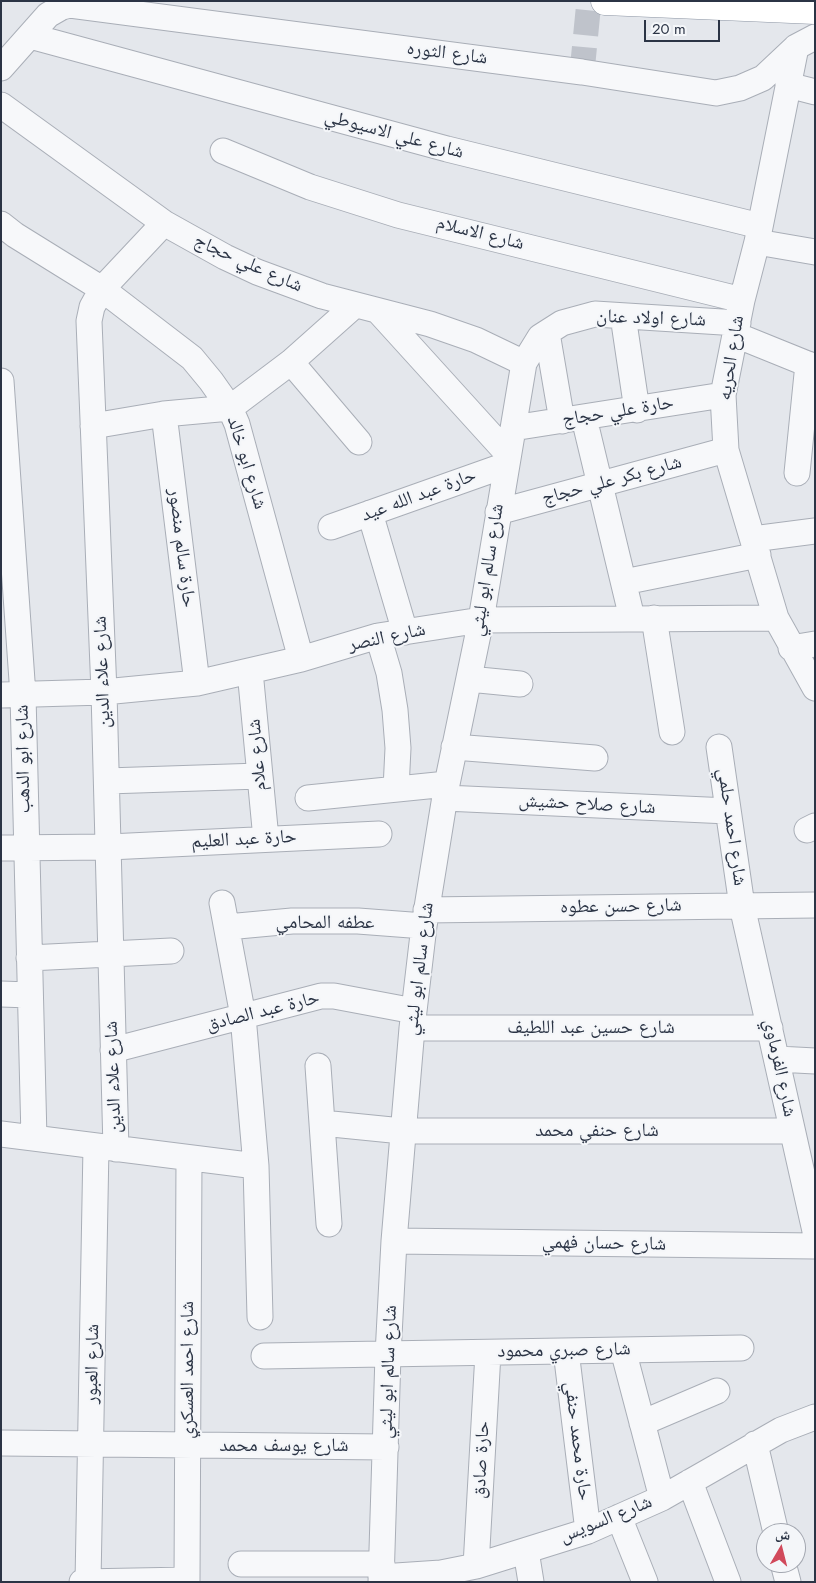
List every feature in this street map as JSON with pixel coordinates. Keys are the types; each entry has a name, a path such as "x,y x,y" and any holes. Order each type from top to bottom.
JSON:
{"highway":[{"path":"605,1 815,10"}],"street":[{"name":"شارع الثوره","path":"30,36 48,15 62,7 80,6 572,70 716,93 740,88 763,78 805,42"},
{"path":"1,68 30,36"},
{"name":"شارع علي الاسيوطي","path":"30,36 759,234 815,252"},
{"name":"شارع الحريه","path":"805,42 788,85 759,234 738,319 723,395 726,450 776,618 803,646 815,688"},
{"path":"788,85 815,92"},
{"name":"شارع علي حجاج","path":"1,105 164,223 225,257 257,272 314,293 430,324 476,340 524,364"},
{"name":"شارع الاسلام","path":"223,151 310,187 738,319"},
{"name":"شارع علاء الدين","path":"106,1147 113,1050 109,847 89,321 92,307 102,289 164,223"},
{"name":"شارع ابو خالد","path":"1,224 15,235 102,289 192,358 230,408 237,424 301,658"},
{"path":"94,426 164,414 230,408 291,362 356,305"},
{"path":"380,312 507,459"},
{"name":"شارع اولاد عنان","path":"524,364 540,337 562,323 595,314 738,319"},
{"path":"622,316 637,410"},
{"path":"738,319 811,365 797,473"},
{"path":"547,333 573,419 599,485 624,582 643,618 672,732"},
{"path":"291,362 359,442"},
{"name":"شارع سالم ابو ليثي","path":"381,1574 388,1355 394,1241 402,1131 425,918 454,747 481,620 524,364"},
{"name":"شارع ابو الدهب","path":"1,381 12,695 27,848 34,1138"},
{"name":"حارة علي حجاج","path":"513,428 723,395"},
{"name":"حارة سالم منصور","path":"164,414 197,683"},
{"name":"شارع بكر علي حجاج","path":"498,512 726,450"},
{"name":"حارة عبد الله عيد","path":"331,527 507,459"},
{"path":"370,513 406,632"},
{"path":"624,582 815,530"},
{"name":"شارع النصر","path":"12,695 104,692 197,683 301,658 378,636 481,620 776,618"},
{"path":"378,636 389,672 395,710 398,748 396,789"},
{"name":"شارع علام","path":"250,671 266,839"},
{"path":"469,679 520,684"},
{"path":"454,747 595,758"},
{"name":"شارع احمد حلمي","path":"719,748 742,906"},
{"path":"107,781 260,776"},
{"name":"شارع صلاح حشيش","path":"308,798 396,789 728,811"},
{"name":"حارة عبد العليم","path":"1,848 109,847 379,834"},
{"name":"شارع حسن عطوه","path":"425,918 815,905"},
{"name":"شارع الفرماوي","path":"742,906 815,1231"},
{"name":"عطفه المحامي","path":"243,1016 224,915 292,921 425,918"},
{"path":"29,958 172,952"},
{"path":"1,994 30,995"},
{"name":"حارة عبد الصادق","path":"113,1050 308,999 334,996 413,1020"},
{"path":"243,1016 256,1166 260,1317"},
{"name":"شارع حسين عبد اللطيف","path":"413,1020 770,1028"},
{"path":"777,1059 815,1061"},
{"path":"318,1066 329,1224"},
{"name":"شارع حنفي محمد","path":"322,1122 402,1131 792,1131"},
{"path":"1,1134 256,1166"},
{"name":"شارع العبور","path":"88,1582 91,1444 106,1147"},
{"name":"شارع احمد العسكري","path":"187,1581 189,1158"},
{"name":"شارع حسان فهمي","path":"394,1241 815,1246"},
{"name":"شارع صبري محمود","path":"264,1356 741,1348"},
{"path":"623,1350 662,1498"},
{"name":"حارة محمد حنفي","path":"566,1351 588,1531"},
{"name":"حارة صادق","path":"476,1566 488,1353"},
{"path":"642,1423 716,1391"},
{"name":"شارع السويس","path":"241,1564 381,1574 441,1573 476,1566 588,1531 662,1498 781,1430 815,1417"},
{"name":"شارع يوسف محمد","path":"1,1443 386,1446"},
{"path":"755,1444 774,1523"},
{"path":"690,1482 728,1582"},
{"path":"619,1517 645,1582"},
{"path":"526,1550 531,1582"},
{"path":"82,1582 187,1581"}],"tunnel":[{"path":"582,72 589,1"}]}
